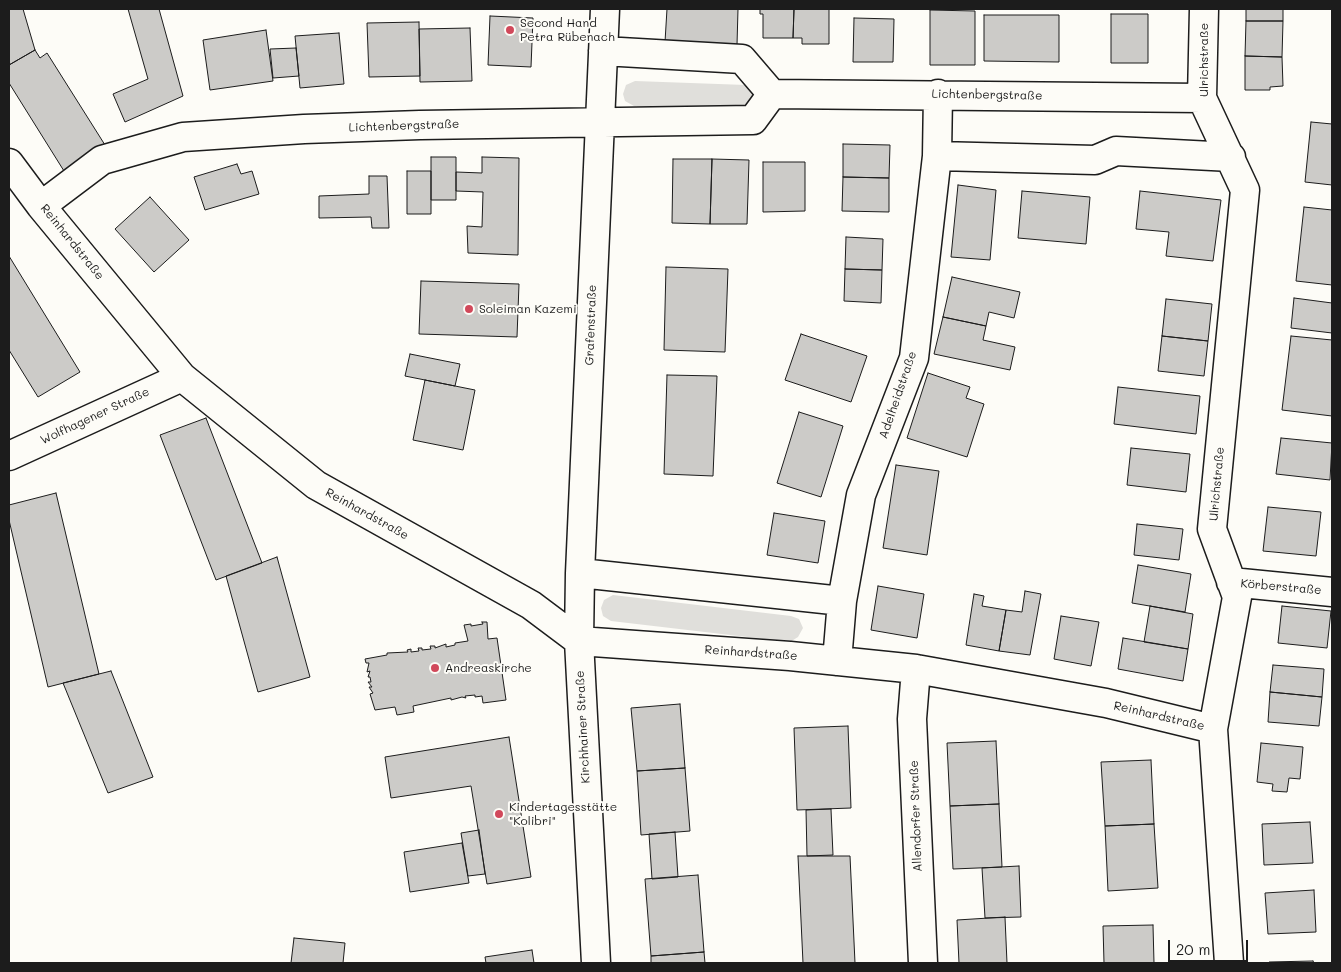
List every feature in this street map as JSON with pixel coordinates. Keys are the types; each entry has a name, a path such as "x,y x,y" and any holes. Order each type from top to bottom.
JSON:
{"street":[{"name":"Grafenstraße","path":"579,641 580,573 605,9"},
{"name":"Ulrichstraße","path":"1204,9 1202,98 1245,190 1212,529 1237,597 1214,729 1229,963"},
{"path":"604,51 742,58 772,94"},
{"name":"Lichtenbergstraße","path":"41,206 102,160 183,137 304,129 754,120 772,94 938,94 1202,98"},
{"name":"Adelheidstraße","path":"842,601 861,495 914,358 938,156 938,94"},
{"path":"938,156 1095,160 1116,151 1231,157"},
{"name":"Reinhardstraße","path":"9,163 41,206 182,376 316,485 531,605 579,641 916,668 1106,703 1214,729"},
{"name":"Wolfhagener Straße","path":"9,456 182,376"},
{"path":"580,573 842,601 837,661"},
{"name":"Körberstraße","path":"1230,582 1332,592"},
{"name":"Kirchhainer Straße","path":"579,641 596,963"},
{"name":"Allendorfer Straße","path":"916,668 912,719 923,963"}],"shaded area":[{"path":"635,81 746,85 758,96 745,110 634,106 625,101 623,94 626,85"},
{"path":"613,595 791,616 799,619 803,628 798,637 790,642 611,621 603,616 601,608 604,600"}],"building":[{"path":"9,9 23,9 35,50 9,65"},
{"path":"128,9 159,9 183,96 125,122 113,94 148,79"},
{"path":"667,9 738,9 737,45 665,42"},
{"path":"760,9 794,9 793,38 763,38 763,14 760,14"},
{"path":"794,9 829,9 829,44 802,44 802,38 793,38"},
{"path":"1246,9 1283,9 1283,21 1246,21"},
{"path":"930,10 975,11 975,65 930,65"},
{"path":"1111,14 1148,14 1148,63 1111,63"},
{"path":"984,15 1059,15 1059,62 984,61"},
{"path":"490,16 533,18 531,67 488,65"},
{"path":"854,18 894,19 893,62 853,62"},
{"path":"1246,21 1283,21 1282,57 1245,56"},
{"path":"419,22 420,76 369,77 367,23"},
{"path":"470,28 472,81 420,82 419,29"},
{"path":"266,30 273,81 210,90 203,40"},
{"path":"339,33 344,84 300,88 295,36"},
{"path":"296,48 299,76 273,78 270,49"},
{"path":"35,50 40,58 47,53 105,145 64,171 9,83 9,65"},
{"path":"1245,56 1282,57 1283,86 1270,87 1270,90 1245,90"},
{"path":"1311,122 1332,124 1332,185 1305,182"},
{"path":"843,144 890,145 889,178 843,177"},
{"path":"431,157 456,157 456,200 431,200"},
{"path":"482,157 519,158 518,255 468,253 467,226 482,227 483,192 456,191 456,172 482,173"},
{"path":"673,159 712,159 710,224 672,223"},
{"path":"712,159 749,160 747,224 710,224"},
{"path":"763,162 805,162 805,211 763,212"},
{"path":"237,164 241,174 252,171 259,194 205,210 194,177"},
{"path":"407,171 431,171 431,214 407,214"},
{"path":"369,176 387,176 389,228 372,228 371,217 319,218 319,196 369,194"},
{"path":"843,177 889,178 889,212 842,211"},
{"path":"958,185 996,190 990,260 951,257"},
{"path":"1022,191 1090,197 1086,244 1018,238"},
{"path":"1140,191 1221,200 1213,261 1166,256 1169,232 1136,229"},
{"path":"150,197 189,240 154,272 115,229"},
{"path":"1304,207 1332,210 1332,285 1296,281"},
{"path":"846,237 883,239 882,270 845,269"},
{"path":"9,256 80,372 38,397 9,350"},
{"path":"666,267 728,269 725,352 664,350"},
{"path":"845,269 882,270 881,303 844,301"},
{"path":"952,277 1020,292 1014,318 989,312 986,326 943,317"},
{"name":"Soleiman Kazemi","path":"421,281 519,284 517,337 419,334"},
{"path":"1294,298 1332,303 1332,333 1291,328"},
{"path":"1166,299 1212,304 1208,341 1162,336"},
{"path":"943,317 986,326 983,340 1015,347 1010,370 934,354"},
{"path":"801,334 867,356 851,402 785,380"},
{"path":"1162,336 1208,341 1204,376 1158,371"},
{"path":"1291,336 1332,340 1332,416 1282,410"},
{"path":"410,354 460,364 455,386 405,376"},
{"path":"928,373 970,387 966,398 984,404 967,457 907,438"},
{"path":"667,375 717,376 713,476 664,474"},
{"path":"425,380 475,390 463,450 413,440"},
{"path":"1118,387 1200,396 1196,434 1114,424"},
{"path":"799,412 843,426 821,497 777,483"},
{"path":"206,418 262,563 216,580 160,435"},
{"path":"1281,438 1332,443 1330,480 1276,474"},
{"path":"1131,448 1190,454 1186,492 1127,485"},
{"path":"896,465 939,471 927,555 883,548"},
{"path":"56,493 99,674 48,687 9,520 9,505"},
{"path":"1268,507 1321,512 1316,556 1263,551"},
{"path":"774,513 825,521 818,563 767,555"},
{"path":"1137,524 1183,529 1179,560 1134,555"},
{"path":"277,557 310,677 258,692 226,576"},
{"path":"1138,565 1191,574 1185,612 1132,603"},
{"path":"878,586 924,594 917,638 871,630"},
{"path":"1025,591 1041,594 1030,655 999,651 1006,610 1022,612"},
{"path":"974,594 984,596 982,606 1006,610 999,651 966,645"},
{"path":"1150,606 1193,614 1188,649 1144,642"},
{"path":"1282,606 1331,611 1327,648 1278,643"},
{"path":"1061,616 1099,622 1091,666 1054,659"},
{"name":"Andreaskirche","path":"482,622 487,622 488,639 497,638 506,700 483,703 482,696 475,697 475,695 413,706 414,712 397,715 395,707 375,710 370,694 373,693 369,687 372,687 368,682 371,682 370,677 368,677 370,671 367,672 369,663 366,663 365,659 387,655 387,653 408,652 407,650 411,649 411,652 419,651 418,648 422,648 422,650 431,649 430,646 435,646 435,648 446,644 446,647 468,641 464,625 483,624"},
{"path":"1123,638 1188,649 1183,681 1118,669"},
{"path":"1273,665 1324,669 1322,697 1270,692"},
{"path":"111,671 153,777 108,793 63,683"},
{"path":"1270,692 1322,697 1319,726 1268,722"},
{"path":"680,704 685,768 637,771 631,708"},
{"path":"848,726 851,808 797,810 794,728"},
{"name":"Kindertagesstätte \"Kolibri\"","path":"509,737 531,877 487,884 471,786 391,798 385,757"},
{"path":"996,741 999,804 950,806 947,743"},
{"path":"1261,743 1303,747 1300,779 1289,778 1287,792 1272,791 1273,784 1257,782"},
{"path":"1151,760 1154,824 1105,826 1101,762"},
{"path":"685,768 690,831 641,835 637,771"},
{"path":"999,804 1002,867 953,869 950,806"},
{"path":"831,809 833,855 807,856 806,810"},
{"path":"1310,822 1313,863 1264,865 1262,824"},
{"path":"1154,824 1158,888 1108,891 1105,826"},
{"path":"479,830 485,874 468,876 461,833"},
{"path":"675,832 678,877 652,879 649,834"},
{"path":"462,843 469,883 410,892 404,852"},
{"path":"798,856 850,856 855,963 803,963"},
{"path":"1019,866 1021,917 985,918 982,868"},
{"path":"698,875 704,952 651,956 645,879"},
{"path":"1314,890 1316,932 1268,934 1265,893"},
{"path":"1005,917 1007,963 959,963 957,920"},
{"path":"1153,925 1154,963 1104,963 1103,926"},
{"path":"294,938 345,943 343,963 291,963"},
{"path":"532,950 534,963 486,963 485,957"},
{"path":"704,952 705,963 651,963 651,956"},
{"path":"1313,961 1314,963 1269,963 1269,962"}],"place":[{"name":"Second Hand Petra Rübenach","path":"510,30"},
{"name":"Soleiman Kazemi","path":"469,309"},
{"name":"Andreaskirche","path":"435,668"},
{"name":"Kindertagesstätte \"Kolibri\"","path":"499,814"}]}
